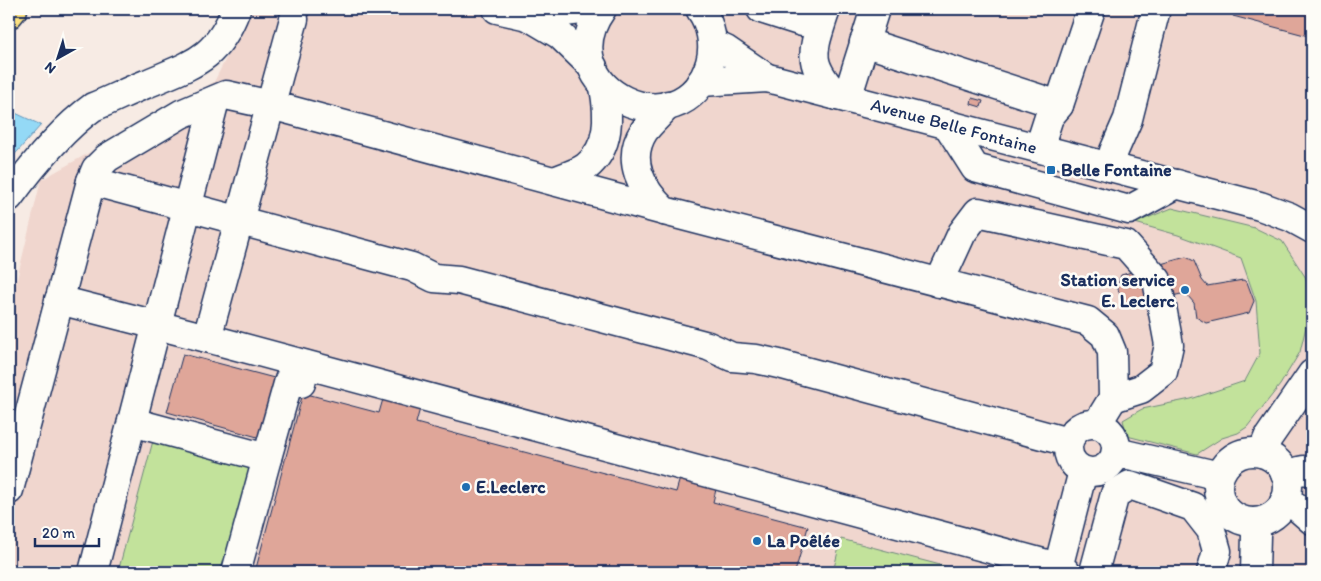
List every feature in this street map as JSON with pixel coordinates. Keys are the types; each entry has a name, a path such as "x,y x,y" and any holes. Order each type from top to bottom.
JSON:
{"main road":[{"path":"9,14 13,9"}],"street":[{"path":"9,197 24,177 80,116 93,107 201,61 217,45 231,22 236,9"},
{"path":"497,9 528,16 560,35 618,98 634,105 651,108 668,105 687,96 701,82 710,64 711,21"},
{"path":"528,16 591,9"},
{"path":"554,182 586,167 603,148 607,127 599,77 589,50 590,33 602,9"},
{"path":"760,9 802,22 825,12 815,42 813,59 822,79 842,97 875,9"},
{"path":"1039,148 1049,117 1059,105 1091,9"},
{"path":"1110,167 1114,151 1128,119 1156,9"},
{"path":"206,338 294,19"},
{"name":"Avenue Belle Fontaine","path":"711,21 726,50 767,78"},
{"path":"864,42 1059,105"},
{"name":"Avenue Belle Fontaine","path":"701,82 767,78 1260,206 1290,217 1312,229"},
{"path":"9,490 90,180 96,169 107,158 182,114 226,95 271,105 554,182 1088,321 1105,334 1112,352 1113,398 1097,424"},
{"path":"92,572 189,208 215,100"},
{"path":"664,211 650,197 640,180 635,156 643,132 668,105"},
{"path":"947,124 975,168 1129,210 1178,184"},
{"path":"90,180 412,267 434,278 459,280 708,346 732,357 756,359 779,364 1068,442"},
{"path":"939,283 962,233 978,212 1126,245 1157,280 1169,344 1163,372 1141,390 1113,398"},
{"path":"805,266 1055,332"},
{"path":"59,300 1043,563 1060,571 1083,471"},
{"path":"236,572 289,380 300,383 305,365"},
{"path":"1262,453 1268,438 1312,374"},
{"path":"132,422 267,458"},
{"path":"1090,424 1097,424 1110,432 1114,438 1116,452 1110,465 1104,469 1098,472 1083,471 1072,463 1067,449 1068,442 1076,430 1090,424"},
{"path":"1116,452 1207,473 1218,479"},
{"path":"1262,453 1272,458 1285,474 1287,493 1284,502 1272,516 1254,522 1234,516 1226,509 1218,489 1218,479 1223,468 1230,460 1240,454 1262,453"},
{"path":"1285,474 1304,470 1312,472"},
{"path":"1094,572 1115,494 1130,485 1193,507 1211,530 1217,551 1211,572"},
{"path":"1284,502 1298,507 1312,520"},
{"path":"1254,522 1256,535 1255,572"}],"shaded area":[{"path":"251,9 1312,9 1312,572 9,572 9,312 41,180 214,82"}],"green space":[{"path":"1172,208 1255,228 1282,241 1306,278 1310,310 1300,352 1280,385 1247,427 1238,433 1222,438 1197,454 1127,436 1123,420 1142,409 1191,399 1245,381 1260,353 1256,301 1241,258 1178,235 1135,223"},
{"path":"154,437 253,464 225,572 118,572"},
{"path":"841,539 967,572 833,572"}],"water":[{"path":"9,110 41,125 9,161"}],"building":[{"path":"1235,9 1312,9 1312,37 1233,16"},
{"path":"972,98 983,101 981,107 971,104"},
{"name":"Station service E. Leclerc","path":"1186,257 1194,261 1202,280 1207,286 1243,280 1247,282 1254,301 1249,313 1206,323 1196,317 1194,303 1188,296 1181,294 1129,306 1121,298 1117,286 1121,275"},
{"path":"183,354 278,379 261,438 167,412"},
{"name":"E.Leclerc","path":"385,392 422,401 416,423 490,443 676,492 682,471 718,481 713,502 808,527 795,572 255,572 303,393 379,413"}],"place":[{"name":"Belle Fontaine","path":"1051,170"},
{"name":"Station service E. Leclerc","path":"1185,290"},
{"name":"E.Leclerc","path":"466,487"},
{"name":"La Poêlée","path":"757,541"}]}
